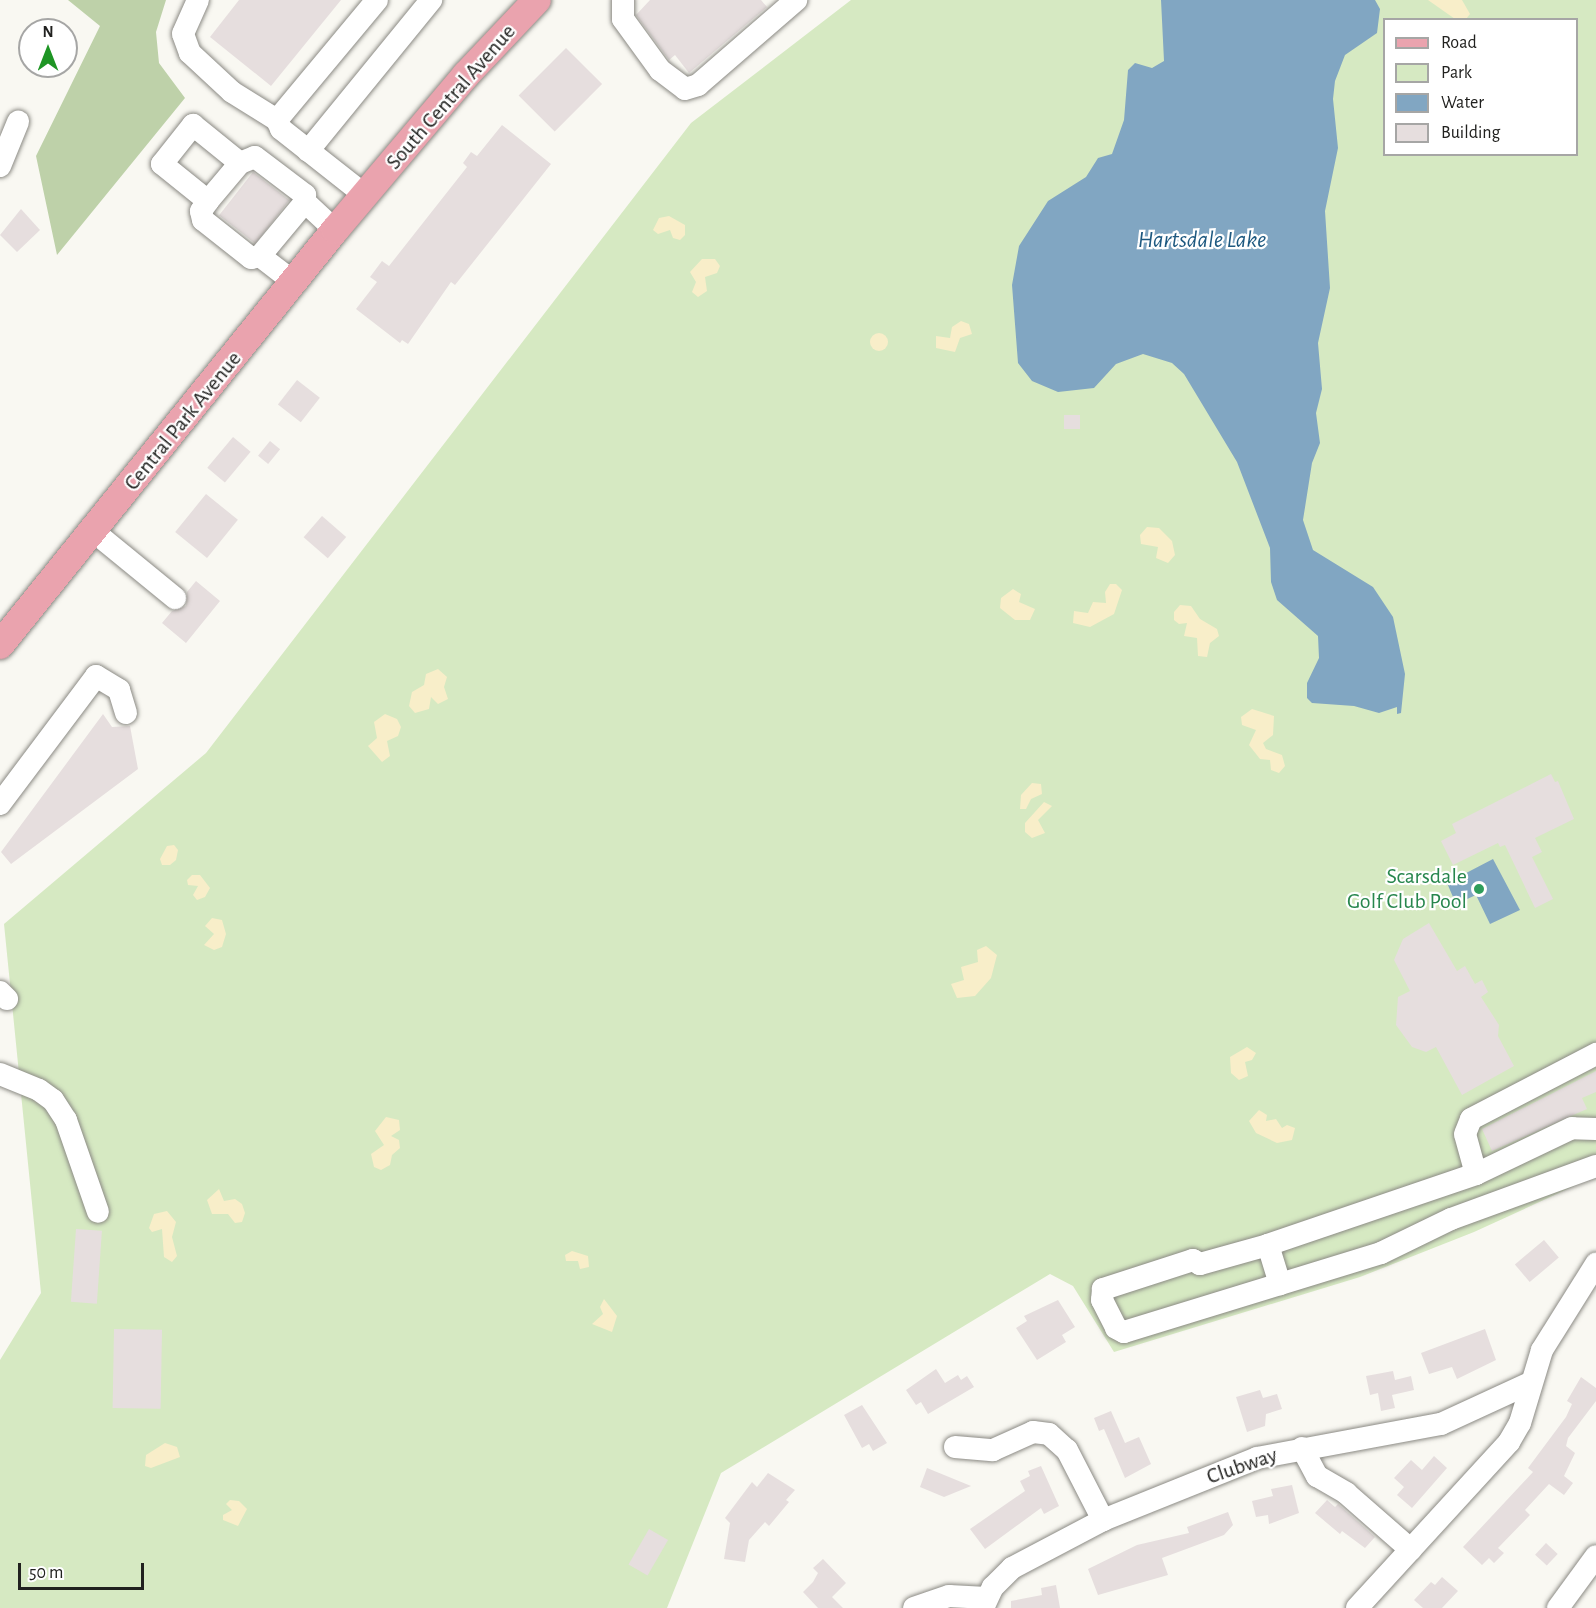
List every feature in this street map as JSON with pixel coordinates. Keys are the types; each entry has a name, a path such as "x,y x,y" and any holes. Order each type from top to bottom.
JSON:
{"main road":[{"name":"South Central Avenue","path":"366,196 466,75 532,2"},
{"name":"Central Park Avenue","path":"0,645 295,283 335,230 366,196"}],"street":[{"path":"198,0 183,34 190,52 232,92 277,120 281,129 366,196"},
{"path":"277,120 376,0"},
{"path":"308,151 431,0"},
{"path":"623,0 623,19 660,70 685,89 698,85 796,0"},
{"path":"0,166 18,122"},
{"path":"208,201 162,164 193,124 240,163"},
{"path":"255,156 305,195 305,202 260,256 251,258 202,220 201,211 240,163 255,156"},
{"path":"305,202 335,230"},
{"path":"260,256 295,283"},
{"path":"93,531 175,598"},
{"path":"0,804 96,676 119,690 126,712"},
{"path":"1476,1174 1465,1134 1471,1119 1596,1054"},
{"path":"0,1074 39,1090 53,1100 66,1120 99,1212"},
{"path":"1596,1129 1572,1128 1476,1174 1268,1245 1200,1264 1193,1260 1102,1289 1102,1300 1116,1328 1124,1332 1381,1253 1451,1219 1596,1166"},
{"path":"1268,1245 1280,1284"},
{"path":"1357,1608 1509,1442 1522,1416 1530,1383 1553,1328 1596,1264"},
{"name":"Clubway","path":"985,1603 1012,1568 1103,1520 1257,1458 1441,1424 1530,1383"},
{"path":"955,1447 993,1450 1033,1432 1049,1434 1067,1450 1103,1520"},
{"path":"1302,1448 1317,1476 1346,1493 1411,1550"},
{"path":"1391,1571 1386,1545 1392,1534"},
{"path":"1558,1608 1596,1556"},
{"path":"914,1608 949,1596 985,1603"}],"green space":[{"path":"68,0 166,0 156,32 159,63 185,98 57,255 36,156 74,78 78,78 78,71 100,26"},
{"path":"851,0 1596,0 1596,1176 1474,1232 1360,1277 1114,1352 1073,1286 1050,1274 721,1473 667,1608 0,1608 0,1360 41,1293 4,924 206,753 691,123"}],"sand":[{"path":"1428,0 1462,0 1470,14 1467,18 1454,18"},
{"path":"669,216 685,225 685,235 680,240 673,238 670,230 658,234 653,230 659,218"},
{"path":"702,259 715,259 720,266 717,273 705,277 707,291 698,297 692,292 696,282 690,272"},
{"path":"961,321 969,324 972,334 960,338 955,352 936,348 936,336 950,338 952,327"},
{"path":"879,333 885,336 888,342 885,348 879,351 873,348 870,342 873,336"},
{"path":"1147,527 1159,528 1172,541 1175,555 1168,563 1156,558 1158,547 1141,544 1140,535"},
{"path":"1110,584 1116,584 1122,590 1114,614 1090,627 1073,623 1074,611 1088,613 1093,602 1106,603 1105,592"},
{"path":"1013,589 1021,594 1019,602 1035,609 1030,620 1015,620 1000,608 1001,598"},
{"path":"1180,605 1191,606 1200,619 1217,629 1219,636 1210,643 1207,657 1198,656 1197,638 1184,636 1187,623 1179,624 1174,620 1174,612"},
{"path":"438,669 447,677 444,687 448,699 438,704 431,697 429,709 415,713 409,706 412,692 424,685 426,674"},
{"path":"1252,709 1274,716 1273,735 1263,743 1266,749 1282,755 1285,766 1279,773 1271,770 1270,760 1260,759 1249,745 1256,730 1242,725 1241,717"},
{"path":"385,714 397,719 401,727 398,736 387,741 390,756 382,762 368,746 377,738 374,722"},
{"path":"1032,783 1041,784 1042,794 1031,799 1026,809 1020,809 1021,795"},
{"path":"1044,802 1052,806 1038,820 1045,833 1032,838 1025,832 1025,823"},
{"path":"174,845 178,850 176,860 170,865 162,865 160,859 167,846"},
{"path":"192,875 200,875 210,888 205,897 197,900 193,895 198,886 188,885 187,880"},
{"path":"212,918 222,920 226,934 222,947 214,950 204,945 214,934 205,926"},
{"path":"986,946 997,955 991,978 975,996 957,998 951,984 964,980 961,967 978,962 977,950"},
{"path":"1247,1047 1256,1053 1252,1060 1245,1062 1248,1076 1239,1080 1231,1073 1230,1057"},
{"path":"1259,1110 1267,1115 1266,1121 1276,1119 1282,1128 1287,1125 1295,1128 1292,1140 1277,1143 1256,1133 1249,1121"},
{"path":"386,1117 399,1120 400,1130 391,1136 399,1140 400,1148 392,1155 390,1165 381,1170 374,1167 371,1154 384,1145 375,1131"},
{"path":"219,1189 224,1201 235,1199 242,1204 245,1213 242,1222 235,1223 228,1214 212,1214 207,1200"},
{"path":"167,1211 176,1222 172,1237 177,1256 172,1262 164,1257 162,1229 152,1232 149,1228 154,1214"},
{"path":"572,1251 588,1256 589,1267 580,1269 578,1261 566,1261 565,1255"},
{"path":"604,1299 617,1316 612,1332 592,1324 603,1314 600,1307"},
{"path":"165,1443 177,1447 180,1457 151,1468 145,1466 146,1455"},
{"path":"230,1500 239,1501 247,1509 238,1526 223,1520 223,1515 232,1510 226,1504"}],"water":[{"name":"Hartsdale Lake","path":"1161,0 1375,0 1380,9 1377,33 1345,55 1335,81 1333,99 1338,148 1325,211 1330,288 1318,343 1322,389 1316,413 1320,443 1312,463 1303,520 1313,550 1373,587 1393,617 1405,674 1401,713 1397,714 1397,707 1379,713 1354,706 1312,703 1307,698 1307,683 1319,658 1318,636 1277,600 1271,582 1270,548 1237,462 1184,374 1172,363 1143,354 1116,364 1094,388 1058,392 1032,381 1018,363 1012,285 1019,246 1048,201 1086,177 1098,158 1112,154 1124,120 1128,70 1135,63 1152,68 1164,61"},
{"name":"Scarsdale Golf Club Pool","path":"1493,859 1520,910 1490,924 1476,895 1456,904 1447,883"}],"building":[{"path":"239,0 341,0 271,86 210,37"},
{"path":"650,0 761,0 767,7 689,73 675,55 669,60 636,15"},
{"path":"566,48 602,84 555,131 519,95"},
{"path":"502,125 551,164 455,285 451,282 408,344 402,340 400,343 356,309 377,282 370,277 382,261 389,266 467,167 463,163 471,152 477,156"},
{"path":"253,172 289,200 255,244 219,215"},
{"path":"21,209 40,230 17,252 0,235"},
{"path":"297,380 320,398 301,422 278,404"},
{"path":"1064,415 1080,415 1080,429 1064,429"},
{"path":"233,437 251,452 225,482 207,468"},
{"path":"270,441 280,449 268,464 258,456"},
{"path":"206,494 238,520 207,558 175,532"},
{"path":"322,516 346,537 328,558 304,537"},
{"path":"196,581 220,601 186,643 162,623 172,611 186,606 187,592"},
{"path":"103,714 112,727 130,726 138,769 11,864 1,852"},
{"path":"1551,774 1555,782 1558,781 1574,819 1535,838 1542,852 1532,857 1553,899 1535,908 1505,845 1500,847 1498,843 1453,865 1441,841 1456,833 1452,824"},
{"path":"1429,923 1457,971 1465,966 1475,984 1482,980 1488,992 1481,997 1499,1025 1498,1036 1514,1066 1462,1095 1436,1047 1426,1052 1412,1047 1396,1025 1398,997 1410,991 1394,960 1403,939"},
{"path":"1596,1071 1596,1092 1582,1098 1587,1109 1492,1151 1482,1129"},
{"path":"76,1229 102,1231 97,1304 71,1302"},
{"path":"1544,1240 1559,1258 1530,1282 1515,1264"},
{"path":"1058,1300 1075,1327 1062,1335 1066,1342 1037,1360 1016,1328 1027,1321 1024,1316"},
{"path":"114,1329 162,1330 161,1409 113,1408"},
{"path":"1485,1329 1496,1360 1457,1379 1452,1367 1429,1374 1421,1353"},
{"path":"936,1369 945,1383 958,1375 961,1380 967,1376 974,1387 928,1414 921,1402 916,1405 906,1390"},
{"path":"1393,1371 1395,1380 1411,1376 1414,1390 1392,1395 1395,1408 1381,1411 1378,1393 1370,1395 1366,1376"},
{"path":"1581,1377 1596,1388 1596,1401 1568,1438 1566,1446 1575,1453 1564,1476 1573,1483 1564,1495 1549,1484 1525,1510 1530,1515 1498,1548 1504,1553 1494,1563 1489,1558 1482,1565 1463,1547 1533,1472 1528,1468 1566,1417 1572,1404 1567,1401"},
{"path":"1260,1390 1263,1398 1277,1394 1282,1409 1266,1414 1265,1426 1247,1432 1236,1397"},
{"path":"862,1405 887,1443 873,1451 869,1444 862,1448 844,1415"},
{"path":"1111,1411 1125,1443 1139,1437 1151,1464 1125,1478 1104,1429 1099,1431 1094,1418"},
{"path":"1434,1456 1447,1468 1412,1508 1397,1495 1404,1487 1394,1478 1411,1460 1422,1470"},
{"path":"1041,1466 1059,1506 1044,1514 1041,1508 985,1549 970,1529 1025,1491 1020,1481 1030,1476 1028,1471"},
{"path":"927,1468 971,1486 944,1497 920,1487"},
{"path":"768,1473 795,1490 786,1500 789,1502 769,1526 765,1522 749,1540 745,1562 724,1559 730,1523 725,1518 752,1482 757,1487"},
{"path":"1292,1485 1299,1513 1269,1524 1268,1515 1256,1517 1252,1501 1273,1496 1271,1489"},
{"path":"1327,1500 1335,1507 1338,1504 1375,1537 1365,1548 1342,1531 1340,1534 1315,1513"},
{"path":"1228,1512 1233,1525 1224,1535 1162,1558 1168,1575 1098,1595 1088,1569 1137,1545 1189,1533 1187,1527"},
{"path":"649,1529 668,1540 648,1576 628,1565"},
{"path":"1546,1543 1558,1554 1547,1566 1535,1555"},
{"path":"823,1559 846,1583 832,1597 843,1608 818,1608 803,1592 818,1573 813,1568"},
{"path":"1442,1577 1458,1591 1442,1608 1423,1608 1414,1600 1431,1582 1435,1585"},
{"path":"1056,1585 1060,1608 1011,1608 1011,1601 1042,1595 1041,1588"}],"place":[{"name":"Scarsdale Golf Club Pool","path":"1479,889"}]}
